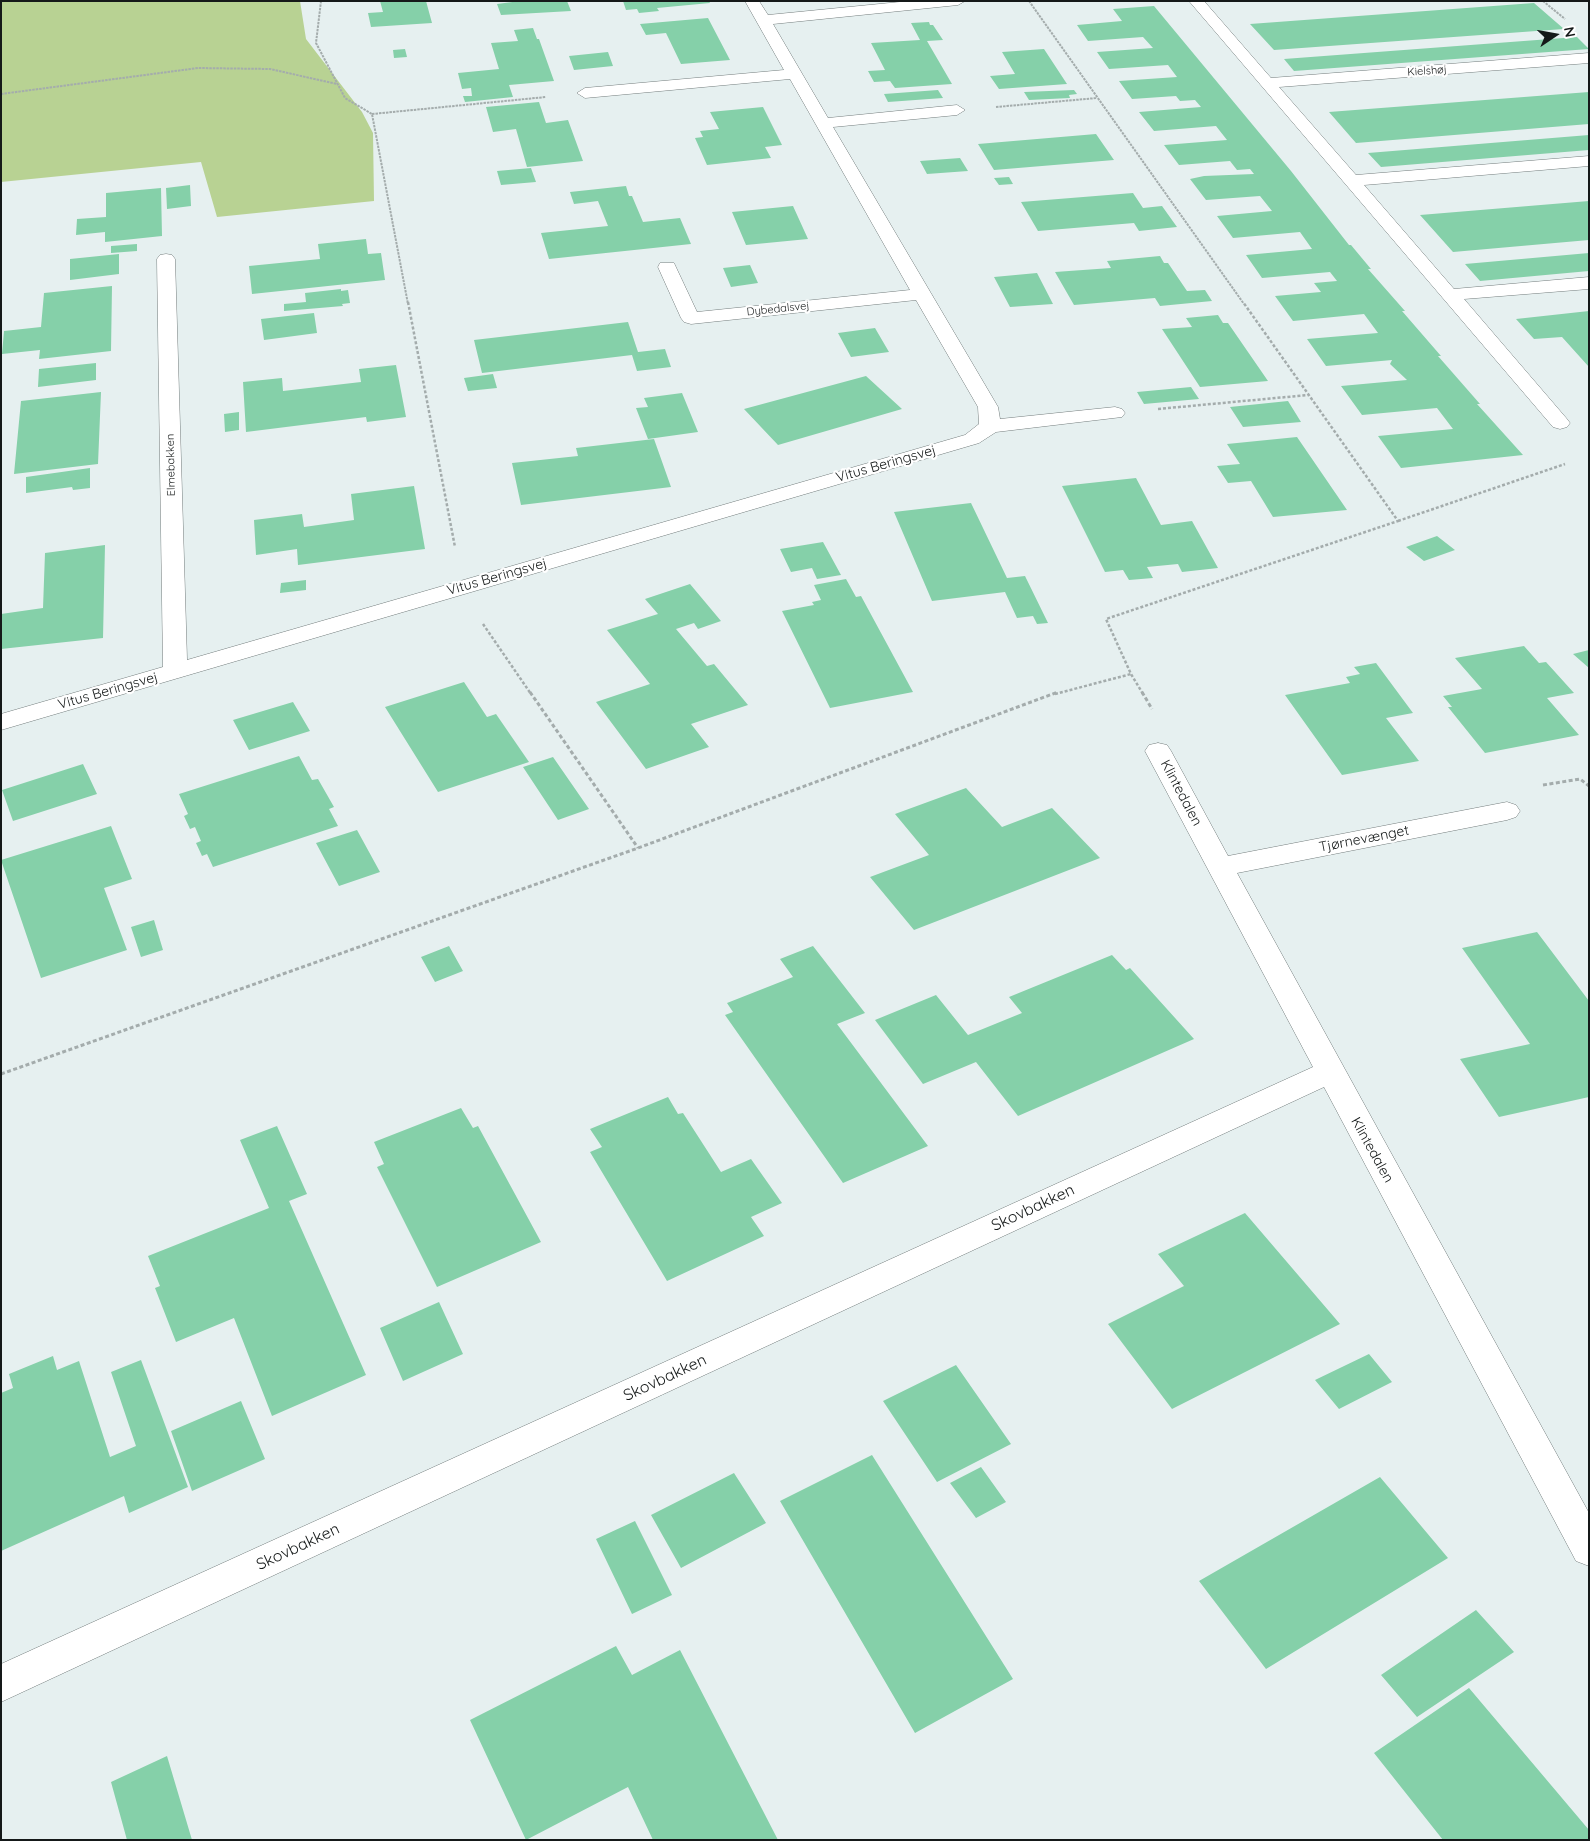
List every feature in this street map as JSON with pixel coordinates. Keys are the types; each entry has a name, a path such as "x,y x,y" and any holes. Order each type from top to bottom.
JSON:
{"street":[{"path":"752,1 988,407 990,426 1115,413"},
{"path":"763,20 958,1"},
{"path":"1196,1 1560,423"},
{"name":"Kielshøj","path":"1266,83 1589,58"},
{"path":"585,93 794,74"},
{"path":"822,122 957,110"},
{"path":"1350,180 1589,161"},
{"name":"Elmebakken","path":"166,259 175,671"},
{"name":"Dybedalsvej","path":"667,267 691,318 922,294"},
{"path":"1449,295 1589,283"},
{"name":"Vitus Beringsvej","path":"1,722 972,439 990,426"},
{"name":"Klintedalen","path":"1158,750 1589,1549"},
{"name":"Tjørnevænget","path":"1221,867 1507,811"},
{"name":"Skovbakken","path":"1,1683 1330,1072"}],"path":[{"path":"321,1 316,43 345,98 372,114 585,93"},
{"path":"1029,1 1398,521"},
{"path":"1,94 198,68 270,69 338,84"},
{"path":"957,110 1098,98"},
{"path":"372,114 462,587 482,623 638,848"},
{"path":"1115,413 1309,395"},
{"path":"1,1074 638,848 1059,692 1131,674 1106,619 1571,462"}],"green space":[{"path":"1,1 300,1 306,39 362,112 373,133 374,201 217,217 201,162 1,182"}],"building":[{"path":"380,1 426,1 432,23 371,27 368,13 383,12"},
{"path":"520,1 567,1 571,11 501,15 497,4"},
{"path":"623,1 709,1 710,3 657,8 659,11 639,13 637,9 626,10"},
{"path":"1534,3 1564,29 1274,50 1250,24"},
{"path":"1154,6 1291,171 1349,245 1371,269 1368,269 1405,311 1402,311 1441,356 1438,356 1480,404 1477,404 1523,455 1401,468 1378,436 1453,429 1437,408 1362,415 1341,386 1407,380 1390,364 1392,360 1326,366 1307,339 1378,333 1364,314 1293,321 1275,296 1321,292 1314,283 1337,281 1330,272 1262,278 1246,255 1312,249 1300,232 1233,238 1217,216 1272,211 1260,196 1206,200 1190,179 1204,176 1254,174 1250,169 1237,170 1230,161 1179,165 1164,145 1227,140 1216,126 1154,131 1139,112 1201,107 1195,100 1180,101 1176,96 1132,99 1119,81 1177,77 1168,65 1109,69 1097,52 1153,48 1143,37 1088,41 1077,25 1122,21 1113,9"},
{"path":"708,18 730,60 681,64 666,33 646,35 640,24"},
{"path":"929,22 943,40 927,41 952,84 895,88 890,81 874,82 868,71 885,70 871,43 920,40 911,23"},
{"path":"533,28 537,39 539,39 554,81 509,85 513,97 465,102 463,96 472,96 471,88 462,89 458,73 499,69 491,43 518,41 514,30"},
{"path":"1577,37 1589,49 1294,71 1284,59"},
{"path":"405,49 407,57 394,58 393,50"},
{"path":"1044,49 1067,84 999,89 990,76 1015,74 1002,52"},
{"path":"608,52 613,66 574,70 569,56"},
{"path":"938,90 943,98 888,102 884,94"},
{"path":"1074,90 1077,94 1069,95 1070,98 1029,100 1024,92"},
{"path":"1589,92 1589,124 1356,143 1329,112"},
{"path":"539,102 546,123 568,120 583,161 527,167 516,129 493,132 486,107"},
{"path":"763,107 782,145 765,147 771,158 707,165 695,138 703,137 700,131 719,129 710,112"},
{"path":"1096,134 1114,160 994,170 978,144"},
{"path":"1589,135 1589,150 1381,167 1368,153"},
{"path":"960,158 968,171 927,174 920,161"},
{"path":"531,168 536,182 501,185 497,171"},
{"path":"1009,177 1013,184 999,185 994,178"},
{"path":"190,185 191,206 167,209 166,188"},
{"path":"626,186 629,196 632,196 643,222 680,218 691,244 549,259 541,233 608,226 598,201 574,204 570,192"},
{"path":"161,188 162,236 105,242 105,232 76,235 77,219 106,217 106,193"},
{"path":"1133,193 1143,208 1162,206 1177,227 1139,231 1134,223 1038,231 1021,202"},
{"path":"1589,201 1589,240 1453,252 1420,215"},
{"path":"793,206 808,239 746,245 732,212"},
{"path":"366,239 368,254 381,253 385,280 252,294 249,266 320,259 318,244"},
{"path":"137,244 137,251 111,253 111,246"},
{"path":"1589,253 1589,271 1480,281 1465,264"},
{"path":"119,254 119,274 70,280 70,259"},
{"path":"1160,256 1164,263 1168,263 1187,291 1205,290 1212,301 1160,306 1155,298 1074,305 1055,272 1111,268 1107,261"},
{"path":"750,265 758,283 731,287 723,268"},
{"path":"1037,273 1053,304 1010,307 994,277"},
{"path":"112,286 111,351 39,359 40,350 2,354 4,331 41,327 44,293"},
{"path":"341,289 341,291 348,290 350,303 342,304 343,306 284,311 284,304 306,302 305,293"},
{"path":"1589,311 1589,367 1562,337 1534,339 1516,319"},
{"path":"314,313 317,333 264,340 261,319"},
{"path":"1218,315 1223,323 1228,323 1268,381 1200,387 1162,329 1192,327 1186,318"},
{"path":"628,322 638,352 665,349 671,367 637,371 632,355 482,373 474,340"},
{"path":"875,328 889,352 851,357 838,333"},
{"path":"96,363 96,380 38,387 39,369"},
{"path":"396,365 406,417 367,422 366,417 246,432 243,382 282,378 283,391 361,382 359,369"},
{"path":"493,374 497,388 468,391 464,378"},
{"path":"866,376 902,409 778,445 744,409"},
{"path":"1191,387 1199,399 1144,404 1137,392"},
{"path":"101,392 98,464 14,474 21,401"},
{"path":"682,393 698,432 648,439 636,408 648,407 644,398"},
{"path":"1288,401 1301,422 1243,427 1230,407"},
{"path":"239,412 239,430 225,432 224,414"},
{"path":"1297,437 1347,510 1273,517 1251,481 1228,483 1217,466 1240,464 1227,444"},
{"path":"654,439 671,487 521,505 512,463 578,456 576,448"},
{"path":"90,468 90,488 73,490 72,487 26,493 26,477"},
{"path":"1136,478 1161,525 1192,521 1218,568 1182,572 1178,564 1147,567 1153,578 1129,580 1123,570 1105,572 1062,486"},
{"path":"414,486 425,549 298,565 297,549 256,555 254,520 302,514 304,527 354,520 351,494"},
{"path":"971,503 1007,578 1025,576 1048,623 1037,624 1033,616 1017,618 1005,592 932,601 894,512"},
{"path":"1437,536 1455,550 1424,561 1406,547"},
{"path":"823,542 841,575 817,579 812,568 791,572 780,549"},
{"path":"105,545 103,638 1,649 1,614 43,608 45,553"},
{"path":"846,579 856,597 861,596 913,692 830,708 782,611 814,605 812,602 821,600 814,585"},
{"path":"306,580 306,590 280,593 281,583"},
{"path":"690,584 721,621 698,629 694,623 676,629 707,666 714,664 748,705 691,724 709,747 646,769 596,702 650,684 607,630 658,614 645,599"},
{"path":"1524,646 1539,663 1546,662 1574,693 1547,698 1579,735 1485,753 1448,707 1452,707 1443,696 1482,689 1455,658"},
{"path":"1589,650 1589,668 1573,654"},
{"path":"1376,663 1413,713 1386,718 1419,761 1342,775 1285,695 1350,683 1346,677 1360,674 1354,667"},
{"path":"464,682 487,717 496,714 529,762 438,792 385,707"},
{"path":"293,702 310,731 249,750 233,720"},
{"path":"299,756 312,780 318,779 334,807 329,809 338,826 213,867 207,854 202,856 196,843 201,841 195,827 190,829 184,816 188,814 179,794"},
{"path":"553,757 589,809 558,820 523,767"},
{"path":"83,764 97,794 13,821 2,790"},
{"path":"966,788 1002,827 1052,808 1100,858 914,930 870,877 929,855 895,814"},
{"path":"111,826 132,879 104,888 127,950 41,978 1,860"},
{"path":"357,830 380,872 339,886 316,843"},
{"path":"154,920 163,950 141,957 131,927"},
{"path":"1537,932 1589,1001 1589,1097 1499,1117 1460,1059 1530,1044 1462,948"},
{"path":"449,946 463,971 435,982 421,957"},
{"path":"813,946 865,1013 837,1024 928,1146 843,1183 725,1015 733,1012 727,1003 793,977 780,959"},
{"path":"1112,955 1126,970 1130,968 1194,1039 1018,1116 976,1062 923,1084 875,1020 936,995 968,1035 1022,1013 1009,997"},
{"path":"668,1097 678,1114 683,1113 721,1172 751,1159 782,1203 751,1217 764,1236 667,1281 590,1152 602,1147 590,1129"},
{"path":"461,1108 473,1128 478,1126 541,1242 437,1287 377,1167 384,1164 374,1142"},
{"path":"277,1126 307,1194 289,1201 366,1375 272,1416 234,1318 176,1342 155,1288 160,1286 148,1256 269,1208 240,1140"},
{"path":"1245,1213 1340,1324 1172,1409 1108,1324 1184,1286 1158,1254"},
{"path":"439,1302 463,1354 403,1381 380,1328"},
{"path":"1369,1354 1392,1382 1339,1409 1315,1380"},
{"path":"53,1356 57,1370 79,1361 110,1457 136,1446 111,1372 141,1360 188,1487 129,1513 124,1496 1,1551 1,1393 13,1388 9,1374"},
{"path":"956,1365 1011,1444 937,1482 883,1401"},
{"path":"241,1401 265,1459 192,1491 171,1431"},
{"path":"872,1455 1013,1679 915,1733 780,1501"},
{"path":"981,1467 1006,1502 976,1518 950,1483"},
{"path":"734,1473 766,1523 681,1568 651,1515"},
{"path":"1380,1477 1448,1558 1266,1669 1199,1581"},
{"path":"635,1521 672,1595 632,1614 596,1539"},
{"path":"1476,1610 1514,1652 1417,1717 1381,1675"},
{"path":"616,1646 632,1675 680,1650 778,1840 653,1840 628,1787 526,1840 470,1720"},
{"path":"1469,1688 1589,1830 1589,1840 1443,1840 1374,1753"},
{"path":"167,1756 192,1840 127,1840 111,1782"}]}
